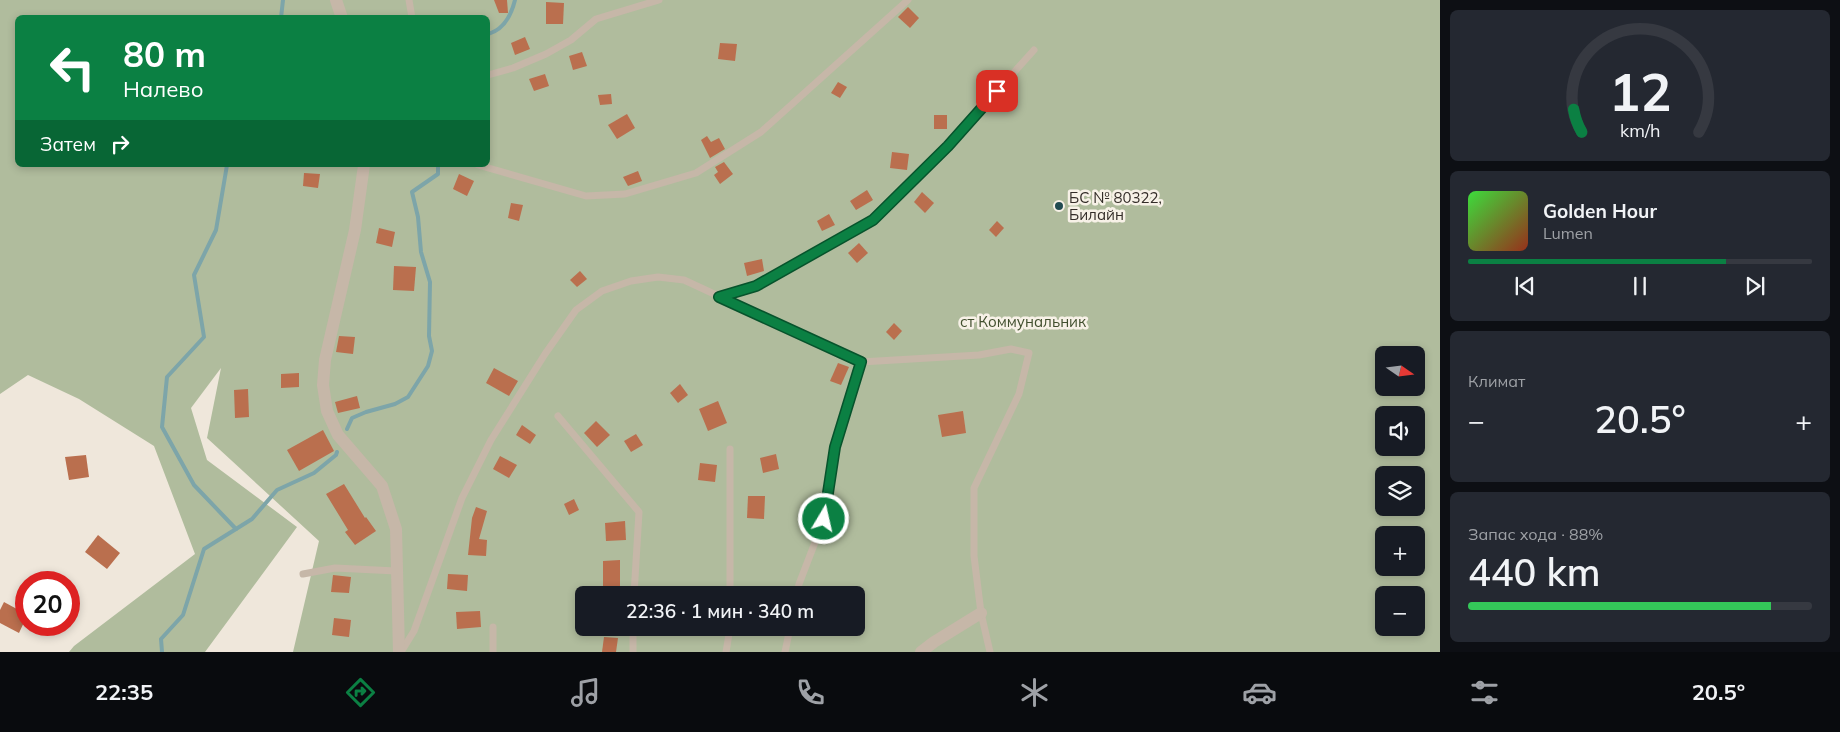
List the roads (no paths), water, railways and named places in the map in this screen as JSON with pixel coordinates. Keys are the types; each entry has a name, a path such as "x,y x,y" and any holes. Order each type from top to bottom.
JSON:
{"street":[{"path":"336,0 341,15"},
{"path":"364,167 355,230 325,360 323,385 327,411 338,435 382,486 396,529 400,652"},
{"path":"921,652 981,613"}],"lane":[{"path":"410,0 412,15"},
{"path":"490,75 514,68 546,54 571,40 596,20 659,0"},
{"path":"485,167 586,196 625,194 696,173 761,132 908,0"},
{"path":"719,297 756,286 873,220 948,146 1034,50"},
{"path":"400,652 414,630 462,498 491,440 545,354 576,310 602,291 631,281 658,278 684,280 861,362 979,354 1011,349 1029,353 1018,394 974,488 974,556 981,613 990,652"},
{"path":"798,586 824,519 835,447 861,362"},
{"path":"558,416 638,512 634,586"},
{"path":"730,448 730,586"},
{"path":"303,574 335,568 396,572"},
{"path":"493,627 493,652"},
{"path":"632,652 633,636"},
{"path":"726,652 729,636"},
{"path":"784,652 788,636"}],"waterway":[{"path":"281,15 283,0"},
{"path":"490,33 506,22 515,0"},
{"path":"162,652 161,639 183,615 204,549 236,529 194,485 162,427 167,377 204,337 194,275 216,230 227,167"},
{"path":"347,429 352,418 395,404 408,397 428,366 432,351 429,336 430,282 421,252 418,217 412,192 438,174 438,167"},
{"path":"236,529 252,519 277,490 314,473 336,455 337,452"}],"place":[{"name":"БС № 80322, Билайн","path":"1059,206"}],"park label":[{"name":"ст Коммунальник","path":"1023,321"}]}
